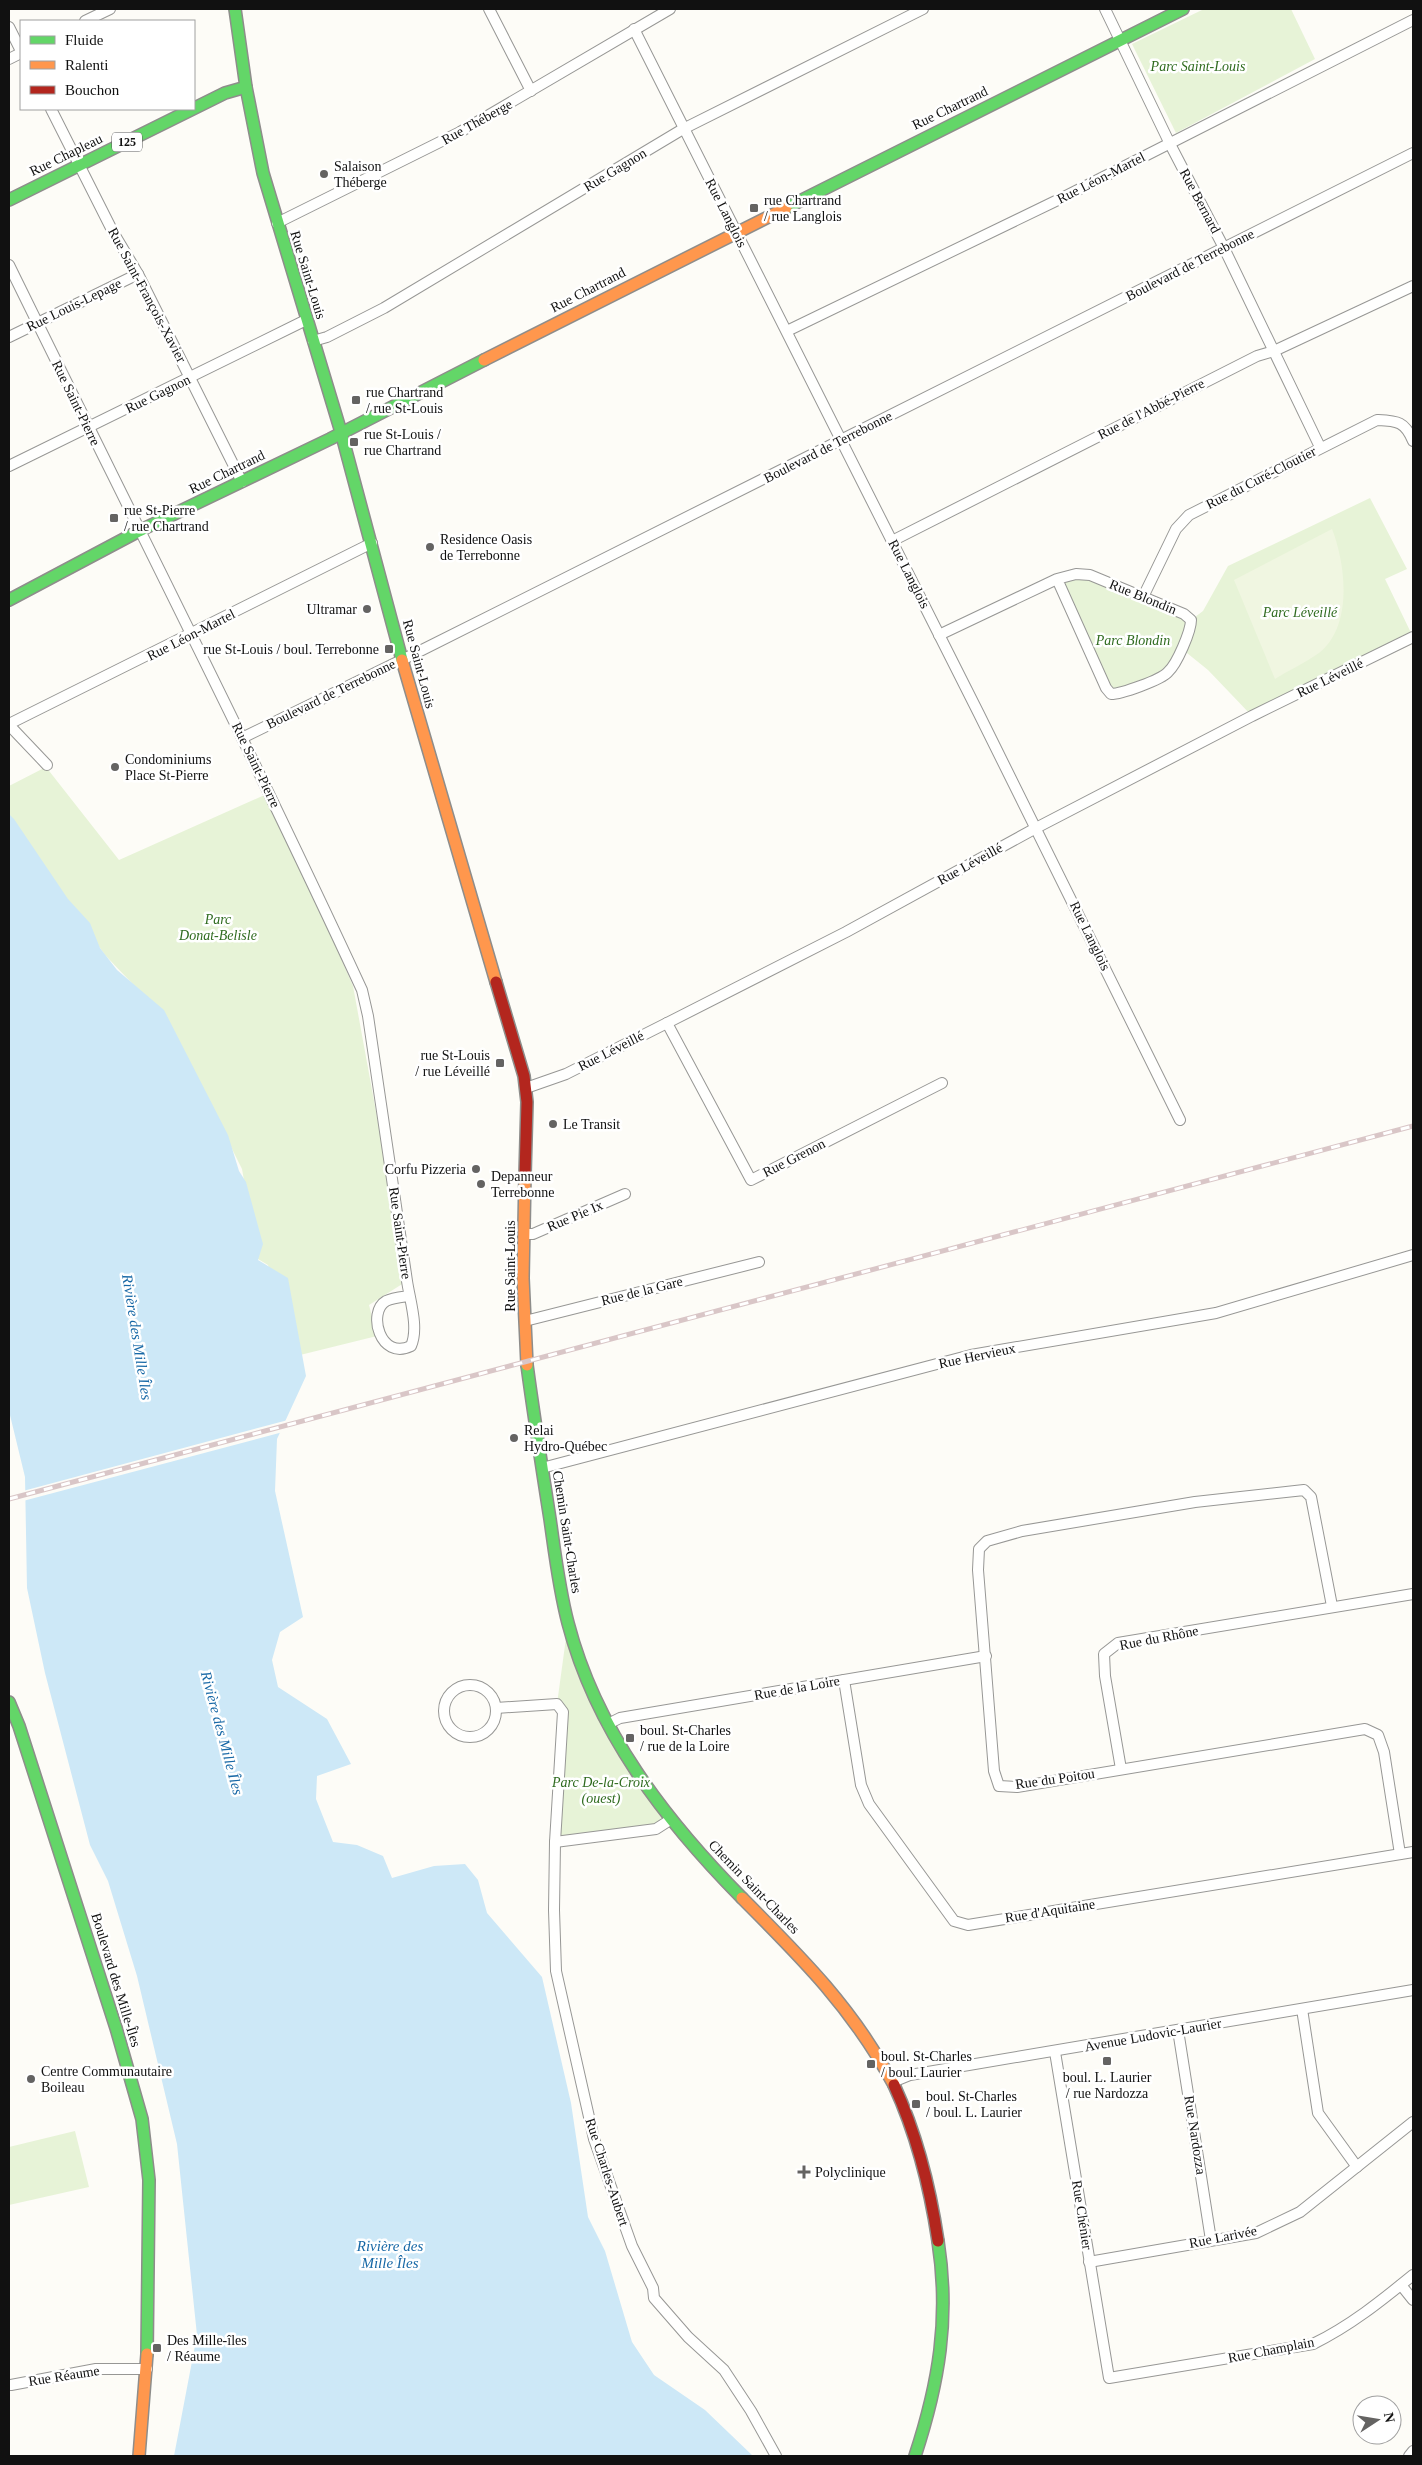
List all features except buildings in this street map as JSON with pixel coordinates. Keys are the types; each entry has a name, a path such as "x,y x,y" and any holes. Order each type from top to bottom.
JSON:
{"main road":[{"name":"Rue Saint-Louis","path":"235,9 246,87 260,162 341,432 402,659 521,1064 526,1088 525,1333"},
{"name":"Rue Chartrand","path":"9,600 139,531 242,482 735,232 1182,9"},
{"name":"Rue Chapleau","path":"195,108 225,93 246,87"},
{"name":"Rue Chapleau","path":"9,200 191,110"},
{"name":"Chemin Saint-Charles","path":"525,1333 528,1374 562,1598 583,1666 608,1724 633,1769 670,1820 831,1990 867,2037 893,2082 917,2146 929,2192 937,2234 943,2330 940,2362 915,2456"},
{"name":"Boulevard des Mille-Îles","path":"9,1702 14,1727 116,2028 142,2119 149,2180 148,2369 139,2456"}],"street":[{"path":"87,20 110,9"},
{"path":"489,9 530,91"},
{"name":"Rue Gagnon","path":"313,342 384,308 683,129 923,9"},
{"name":"Rue Bernard","path":"1105,9 1119,41 1224,248 1320,447"},
{"name":"Rue Théberge","path":"277,223 460,132 665,10"},
{"name":"Rue Léon-Martel","path":"787,331 1066,196 1413,20"},
{"path":"9,27 20,50"},
{"name":"Rue Langlois","path":"634,29 735,232 842,440 1180,1120"},
{"path":"9,59 20,53"},
{"name":"Rue Saint-François-Xavier","path":"52,110 113,232 138,274 242,482"},
{"name":"Boulevard de Terrebonne","path":"242,738 842,440 1413,153"},
{"name":"Rue Saint-Pierre","path":"9,265 87,428 242,738 362,990 368,1016 409,1296 415,1337 411,1346 402,1350 394,1349 385,1344 381,1336 377,1319 380,1307 387,1300 409,1296"},
{"name":"Rue Louis-Lepage","path":"9,337 138,274"},
{"name":"Rue de l'Abbé-Pierre","path":"892,541 1257,356 1274,351 1413,286"},
{"name":"Rue Gagnon","path":"9,466 306,320"},
{"name":"Rue du Curé-Cloutier","path":"1143,597 1176,529 1189,515 1320,447 1377,420 1397,421 1408,430 1413,441"},
{"name":"Rue Léon-Martel","path":"9,725 372,543"},
{"name":"Rue Blondin","path":"939,635 1057,579 1076,574 1090,576 1184,614 1191,620 1191,630 1169,672 1121,694 1111,694 1106,688 1057,579"},
{"name":"Rue Léveillé","path":"526,1088 566,1074 846,932 1036,828 1252,716 1413,637"},
{"path":"9,725 47,765"},
{"name":"Rue Grenon","path":"667,1023 751,1180 942,1083"},
{"name":"Rue Pie Ix","path":"524,1234 533,1234 625,1194"},
{"name":"Rue Hervieux","path":"542,1468 971,1356 1216,1313 1413,1256"},
{"name":"Rue de la Gare","path":"524,1321 759,1262"},
{"path":"986,1656 978,1570 979,1549 987,1541 1022,1531 1195,1502 1304,1490 1312,1497 1332,1606 1413,1594"},
{"name":"Rue du Rhône","path":"1121,1769 1105,1676 1104,1654 1118,1644 1332,1606"},
{"name":"Rue de la Loire","path":"608,1724 620,1718 986,1656"},
{"name":"Rue du Poitou","path":"986,1656 994,1772 1000,1786 1017,1787 1121,1769"},
{"name":"Rue d'Aquitaine","path":"844,1680 861,1785 869,1804 954,1921 968,1924 1413,1852"},
{"path":"472,1685 488,1692 496,1708 493,1724 488,1730 473,1737 457,1734 451,1729 444,1713 445,1704 455,1690 472,1685"},
{"name":"Rue Charles-Aubert","path":"496,1708 557,1704 563,1712 555,1842 554,1910 556,1972 591,2126 611,2189 632,2246 653,2288 654,2298 688,2337 724,2370 751,2411 776,2456"},
{"path":"1121,1769 1365,1730 1378,1736 1384,1752 1400,1854"},
{"path":"555,1842 656,1829 670,1820"},
{"name":"Avenue Ludovic-Laurier","path":"893,2082 910,2075 1413,1990"},
{"path":"1302,2009 1318,2112 1357,2166"},
{"name":"Rue Nardozza","path":"1178,2030 1211,2240"},
{"name":"Rue Chénier","path":"1055,2052 1109,2378"},
{"name":"Rue Larivée","path":"1090,2262 1256,2233 1300,2212 1413,2122"},
{"name":"Rue Champlain","path":"1109,2378 1312,2344 1336,2333 1371,2309 1413,2275"},
{"path":"1401,2284 1413,2300"},
{"name":"Rue Réaume","path":"12,2384 96,2369 148,2369"},
{"path":"1409,2456 1413,2451"}],"green space":[{"name":"Parc Saint-Louis","path":"1204,9 1291,9 1315,59 1176,133 1132,44"},
{"name":"Parc Léveillé","path":"1370,498 1407,569 1385,579 1413,637 1252,716 1208,670 1182,649 1169,672 1111,694 1057,579 1076,574 1191,620 1203,611 1228,566"},
{"path":"1332,529 1341,560 1344,594 1342,611 1337,627 1330,641 1319,653 1275,679 1234,580"},
{"name":"Parc Donat-Belisle","path":"46,767 119,860 269,793 353,986 407,1281 369,1305 377,1336 296,1356 268,1265 258,1259 242,1169 227,1139 148,1000 105,955 9,821 9,786"},
{"name":"Parc De-la-Croix (ouest)","path":"569,1616 591,1685 613,1724 674,1817 651,1827 555,1842 563,1712 557,1704"},
{"path":"75,2131 89,2187 9,2205 9,2147"}],"water":[{"name":"Rivière des Mille Îles","path":"9,814 68,899 90,923 100,948 117,970 164,1010 228,1135 239,1171 246,1182 263,1244 258,1260 288,1278 306,1376 277,1439 275,1491 303,1617 280,1632 272,1660 278,1687 327,1719 351,1764 317,1776 316,1799 333,1842 357,1845 383,1856 392,1878 434,1866 465,1864 478,1880 487,1913 542,1977 571,2103 588,2217 605,2251 632,2342 654,2375 705,2410 753,2456 174,2456 197,2335 177,2144 137,1976 108,1881 90,1845 45,1673 27,1588 25,1477 9,1411"}],"pier":[{"path":"288,1420 283,1432 23,1501 23,1491"}],"railway":[{"path":"9,1499 1413,1126"}],"traffic: fast":[{"path":"195,108 225,93 246,87 235,9"},
{"path":"786,208 1183,9"},
{"path":"246,87 263,173 341,432 402,660"},
{"path":"9,200 191,110"},
{"path":"9,600 139,531 330,439 484,360"},
{"path":"527,1365 560,1584 568,1623 580,1663 596,1701 615,1737 637,1772 686,1837 742,1898"},
{"path":"9,1702 19,1726 116,2028 142,2119 149,2180 147,2354"},
{"path":"915,2456 930,2402 940,2350 943,2297 938,2241"}],"traffic: slow":[{"path":"484,360 786,208"},
{"path":"402,660 496,982"},
{"path":"525,1175 523,1278 527,1365"},
{"path":"742,1898 826,1986 862,2032 894,2085"},
{"path":"139,2456 147,2354"}],"traffic: jam":[{"path":"496,982 524,1076 527,1102 525,1175"},
{"path":"894,2085 922,2162 938,2241"}],"place":[{"name":"Salaison Théberge","path":"324,174"},
{"name":"rue Chartrand / rue Langlois","path":"754,208"},
{"name":"rue Chartrand / rue St-Louis","path":"356,400"},
{"name":"rue St-Louis / rue Chartrand","path":"354,442"},
{"name":"rue St-Pierre / rue Chartrand","path":"114,518"},
{"name":"Residence Oasis de Terrebonne","path":"430,547"},
{"name":"Ultramar","path":"367,609"},
{"name":"rue St-Louis / boul. Terrebonne","path":"389,649"},
{"name":"Condominiums Place St-Pierre","path":"115,767"},
{"name":"rue St-Louis / rue Léveillé","path":"500,1063"},
{"name":"Le Transit","path":"553,1124"},
{"name":"Corfu Pizzeria","path":"476,1169"},
{"name":"Depanneur Terrebonne","path":"481,1184"},
{"name":"Relai Hydro-Québec","path":"514,1438"},
{"name":"boul. St-Charles / rue de la Loire","path":"630,1738"},
{"name":"boul. L. Laurier / rue Nardozza","path":"1107,2061"},
{"name":"boul. St-Charles / boul. Laurier","path":"871,2064"},
{"name":"Centre Communautaire Boileau","path":"31,2079"},
{"name":"boul. St-Charles / boul. L. Laurier","path":"916,2104"},
{"name":"Polyclinique","path":"804,2172"},
{"name":"Des Mille-îles / Réaume","path":"157,2348"}],"park label":[{"name":"Parc Blondin","path":"1133,640"}]}
